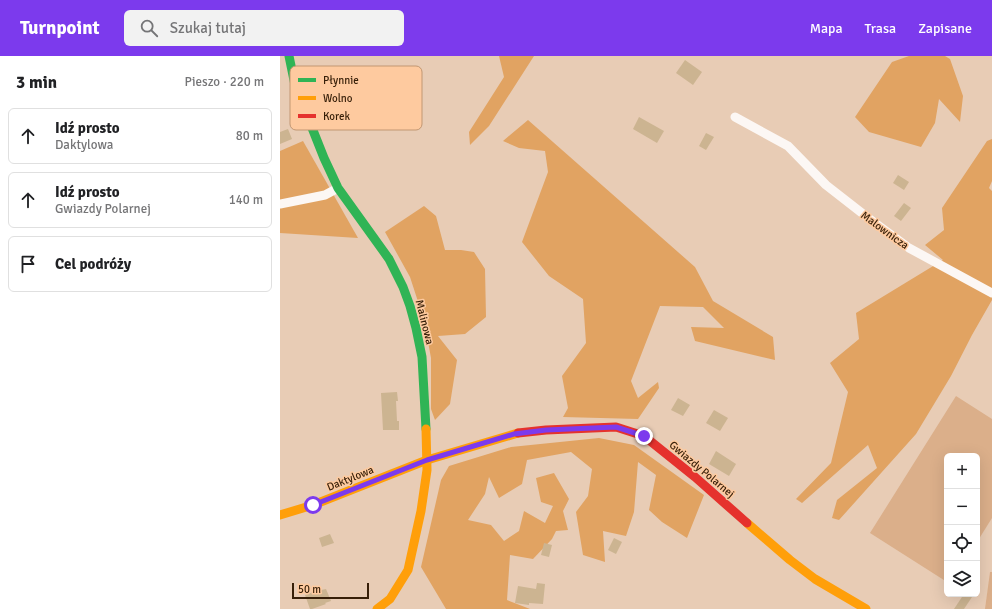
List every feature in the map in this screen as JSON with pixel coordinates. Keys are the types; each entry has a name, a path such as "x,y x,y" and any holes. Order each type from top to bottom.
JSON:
{"street":[{"name":"Malinowa","path":"289,56 291,66"},
{"name":"Malownicza","path":"735,117 791,148 826,185 867,218 909,248 992,293"},
{"name":"Malinowa","path":"313,130 338,188 389,259 403,287 416,328 422,357 427,470 421,511 408,570 390,599 377,609"},
{"path":"280,204 325,195 338,188"},
{"name":"Gwiazdy Polarnej","path":"427,460 514,434 546,430 616,427 644,436 695,477 790,560 815,579 866,609"},
{"name":"Daktylowa","path":"280,515 313,505 427,460"}],"shaded area":[{"path":"499,56 534,56 489,126 470,145 469,132 504,77"},
{"path":"909,56 945,56 950,59 963,96 960,122 939,99 935,123 921,147 869,132 855,117 892,62"},
{"path":"528,120 695,267 713,301 773,337 775,360 695,341 691,327 724,328 703,307 660,306 631,381 638,398 658,382 659,388 638,419 563,417 568,408 562,376 586,343 583,299 549,276 522,242 548,172 545,151 519,148 503,141"},
{"path":"992,139 992,181 989,188 992,191 992,300 951,376 916,434 839,520 832,518 837,500 877,468 868,445 802,503 796,499 831,463 848,392 830,363 859,339 856,313 943,260 925,245 944,230 942,208 987,141"},
{"path":"303,141 358,238 280,233 280,151"},
{"path":"424,206 436,216 445,250 474,252 485,269 486,317 465,334 438,336 457,360 450,404 435,420 431,409 431,358 424,320 410,277 385,232"},
{"path":"956,396 992,419 992,518 980,537 980,453 944,453 944,580 870,533"},
{"path":"599,438 634,445 704,495 687,538 662,522 649,510 656,475 638,462 634,512 626,536 603,531 605,562 583,555 576,512 588,496 592,469 571,452 527,460 522,484 499,498 489,477 485,494 468,520 491,525 504,541 519,531 524,511 545,523 553,506 541,502 536,478 554,473 569,499 563,511 568,530 556,531 552,539 533,559 510,555 507,600 530,609 446,609 421,567 441,480 449,466 511,447"},
{"path":"990,572 992,572 992,609 985,609"}],"building":[{"path":"685,60 702,72 693,85 676,73"},
{"path":"639,117 664,131 657,143 633,129"},
{"path":"288,129 292,139 280,144 280,132"},
{"path":"706,133 714,137 706,150 699,146"},
{"path":"898,175 909,182 904,190 893,183"},
{"path":"904,203 911,208 901,221 894,216"},
{"path":"397,392 397,421 399,421 399,430 383,430 381,393"},
{"path":"678,398 690,405 683,416 671,410"},
{"path":"714,410 728,418 720,431 706,423"},
{"path":"716,451 736,464 729,476 709,464"},
{"path":"330,534 334,543 322,547 319,538"},
{"path":"614,538 622,542 616,554 608,550"},
{"path":"544,543 552,545 549,557 541,555"},
{"path":"537,583 545,584 543,604 529,603 529,605 515,603 518,586 536,589"},
{"path":"321,589 326,589 331,601 310,609 305,595"},
{"path":"962,597 972,597 964,609 954,609"}],"traffic: fast":[{"path":"289,56 291,66"},
{"path":"313,130 338,188 389,259 403,287 416,328 422,357 426,429"}],"traffic: slow":[{"path":"377,609 390,599 408,570 421,511 427,470 426,429"},
{"path":"280,515 313,505 427,460 518,433"},
{"path":"747,523 790,560 815,579 866,609"}],"traffic: jam":[{"path":"518,433 546,430 616,427 644,436 695,477 747,523"}],"route":[{"path":"313,505 427,460 514,434 572,428 616,427 644,436"}]}
